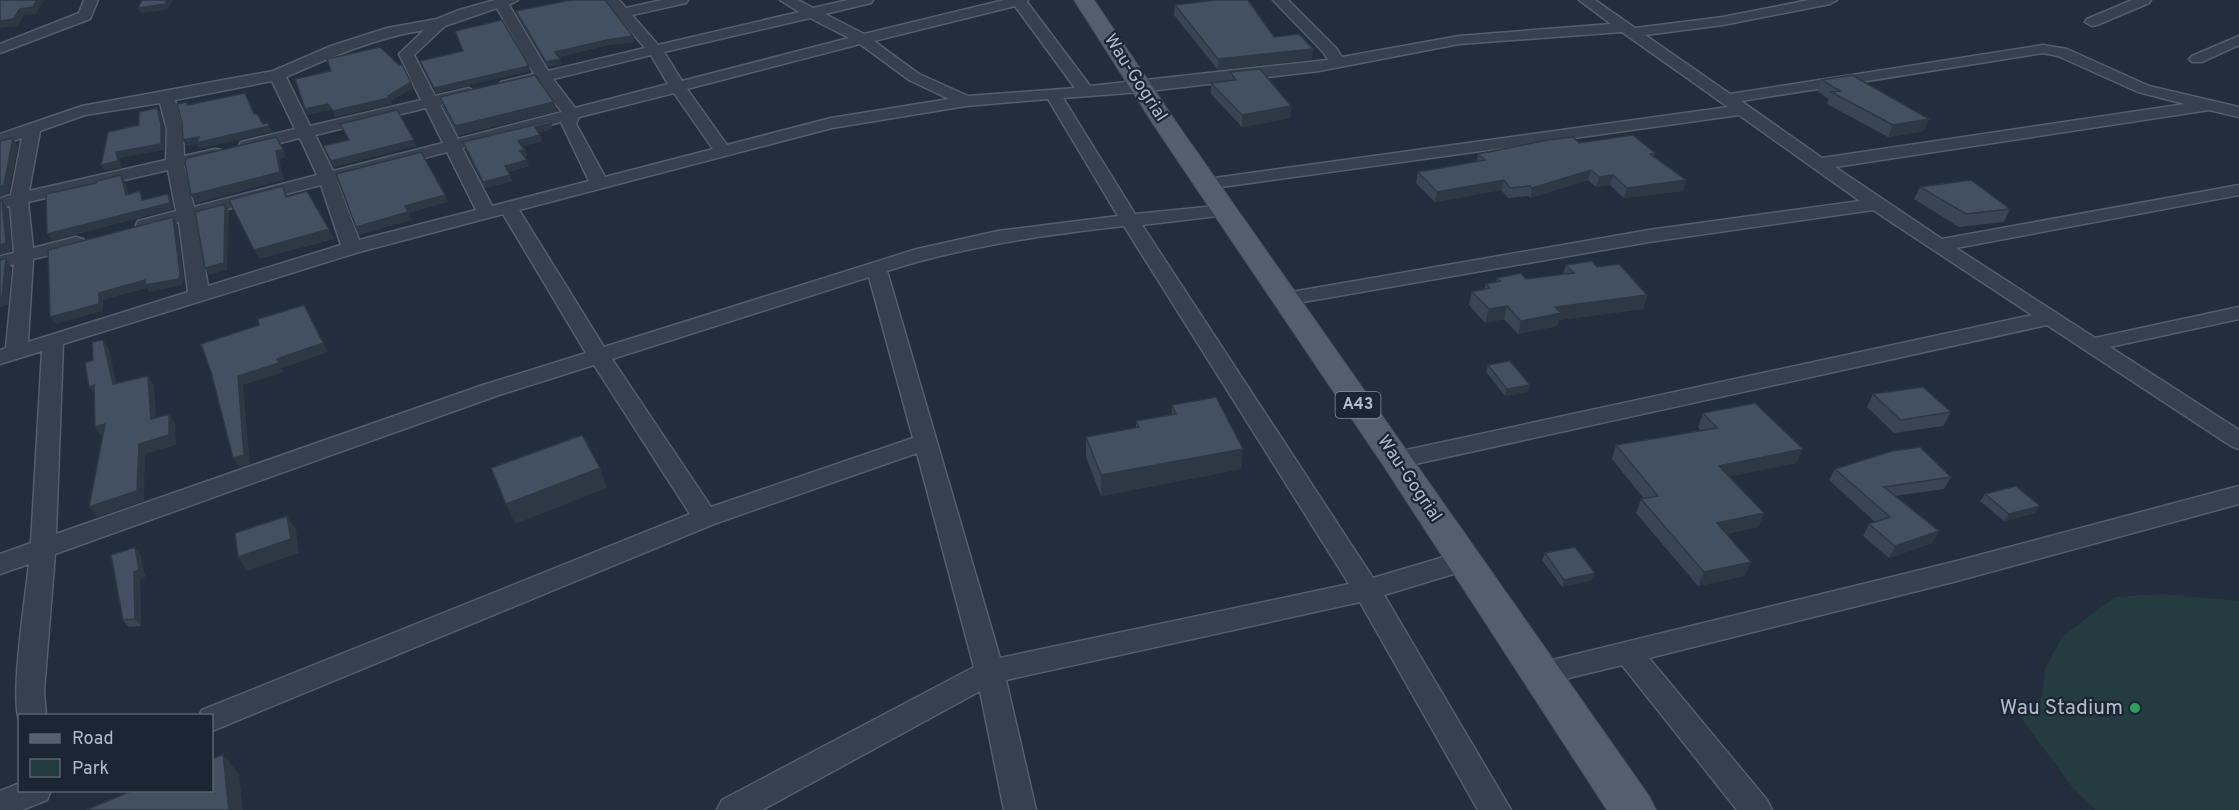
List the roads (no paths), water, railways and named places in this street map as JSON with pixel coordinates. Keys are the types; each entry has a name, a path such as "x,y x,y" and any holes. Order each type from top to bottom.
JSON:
{"main road":[{"name":"Wau-Gogrial","path":"1084,0 1633,810"}],"street":[{"path":"0,49 85,16 91,0"},
{"path":"612,0 655,50 723,152"},
{"path":"622,13 681,0"},
{"path":"787,0 862,39 914,77 966,101"},
{"path":"9,201 866,0"},
{"path":"129,229 452,147 677,86 1019,0 1084,91"},
{"path":"1284,0 1331,51 1338,63"},
{"path":"1586,0 1876,204 2239,441"},
{"path":"32,130 9,201 24,256 8,355 352,248 831,123 966,101 1141,87 1338,63 1459,40 1630,30 1723,21 1830,0"},
{"path":"2092,22 2144,0"},
{"path":"0,140 82,111 277,75 336,49 392,31 440,23 464,13 506,2 543,76 572,115"},
{"path":"440,23 406,54 487,213"},
{"path":"2197,59 2239,40"},
{"path":"1726,99 2043,49 2062,52 2144,89 2239,112"},
{"path":"277,75 327,177 352,248"},
{"path":"1053,94 1130,221 1367,590 1495,810"},
{"path":"166,97 176,130 175,163 199,296"},
{"path":"1819,164 2209,105"},
{"path":"1207,184 1742,110"},
{"path":"572,115 568,124 599,182"},
{"path":"1940,245 2239,190"},
{"path":"1286,299 1649,236 1876,204"},
{"path":"508,207 599,357 705,518"},
{"path":"0,564 480,394 924,253 962,243 1226,210"},
{"path":"0,262 94,238"},
{"path":"877,269 990,672 1020,810"},
{"path":"2091,345 2239,313"},
{"path":"1397,460 2049,318"},
{"path":"31,714 30,691 43,549 53,340"},
{"path":"213,719 705,518 926,442"},
{"path":"1540,674 1953,572 2239,495"},
{"path":"733,810 990,672 1367,590 1464,561"},
{"path":"1628,652 1756,810"},
{"path":"0,806 33,792"}],"place":[{"name":"Wau Stadium","path":"2135,708"}]}
